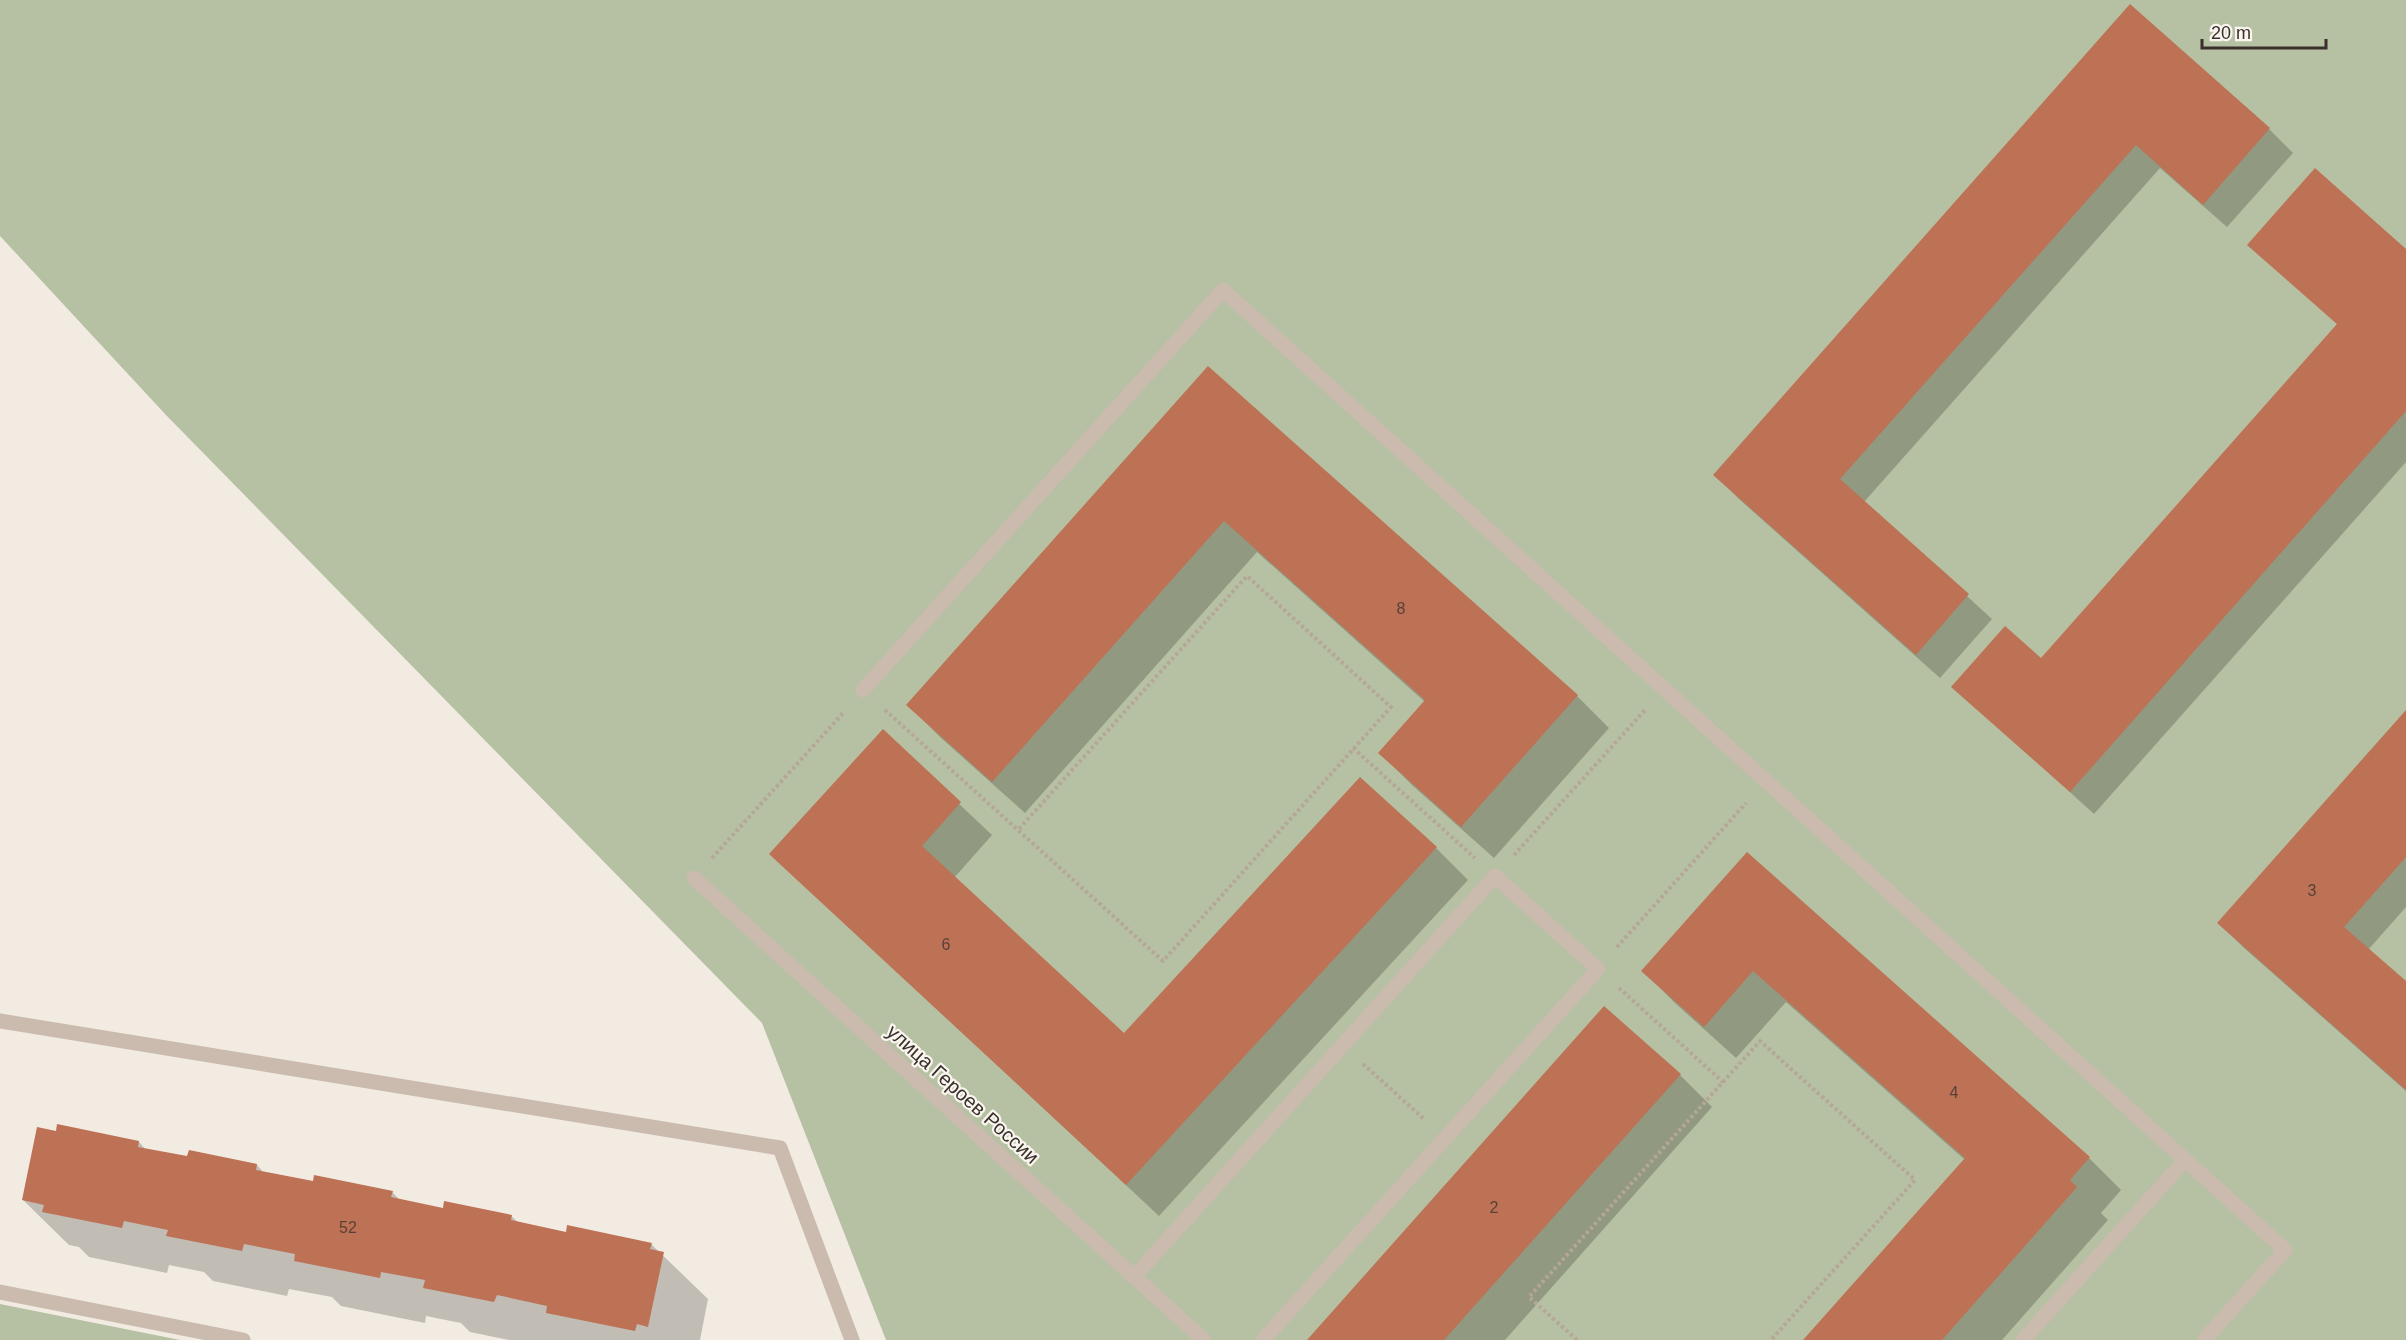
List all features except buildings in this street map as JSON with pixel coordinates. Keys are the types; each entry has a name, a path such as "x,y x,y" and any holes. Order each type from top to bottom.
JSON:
{"street":[{"path":"863,690 1223,290 2285,1250 2204,1340"},
{"path":"1134,1277 1495,876 1598,969 1263,1340"},
{"name":"улица Героев России","path":"694,878 1204,1340"},
{"path":"0,1021 780,1148 852,1340"},
{"path":"2023,1340 2185,1160"},
{"path":"0,1292 243,1340"}],"path":[{"path":"694,878 863,690 1163,961 1391,706 1247,576 1018,830"},
{"path":"1353,748 1495,876 1664,688"},
{"path":"1723,1082 1598,969 1766,781"},
{"path":"1576,1340 1529,1297 1760,1041 1915,1180 1771,1340"},
{"path":"1343,1045 1445,1138"}],"green space":[{"path":"0,0 2406,0 2406,1340 886,1340 762,1023 166,415 0,236"},
{"path":"0,1304 180,1340 0,1340"}]}
